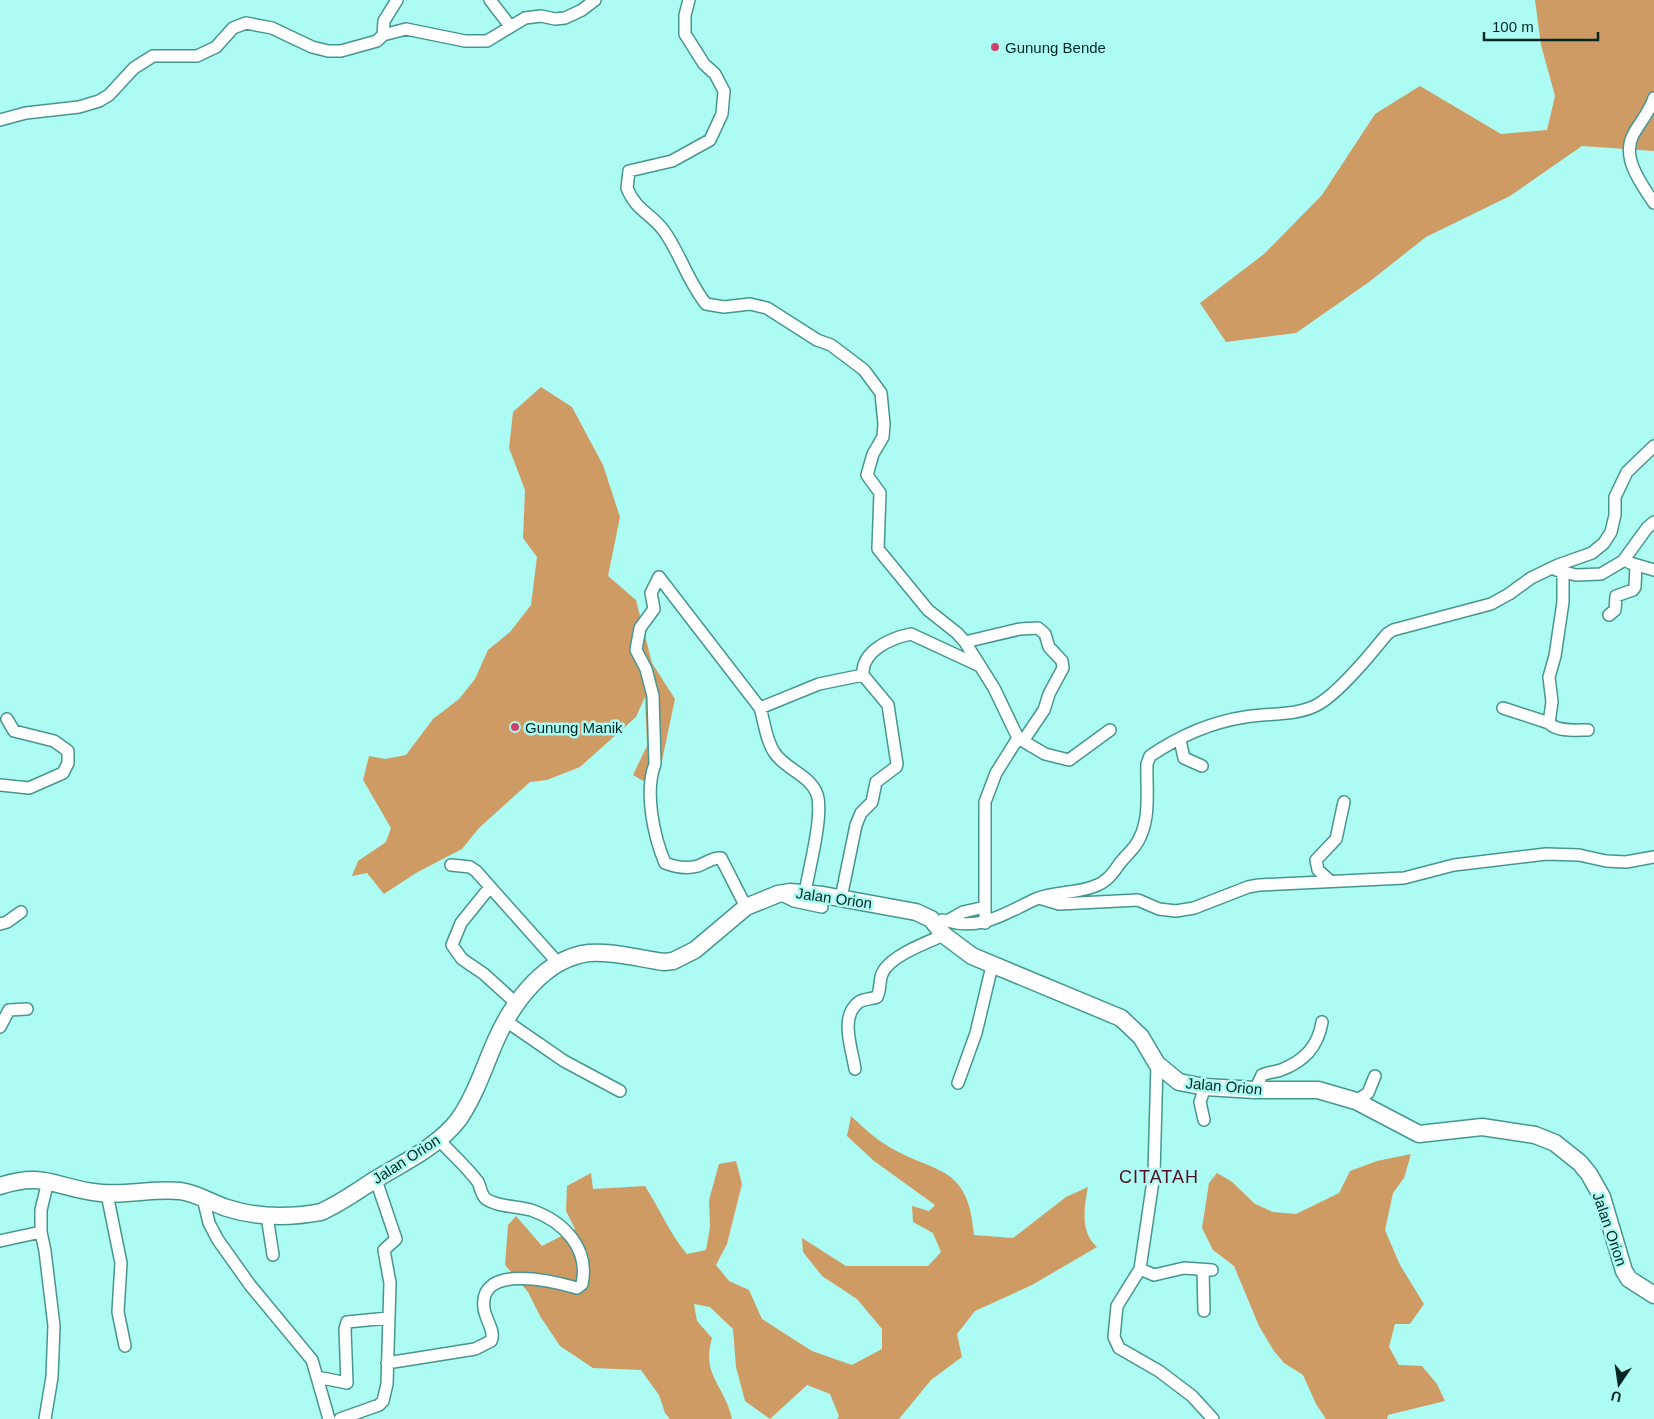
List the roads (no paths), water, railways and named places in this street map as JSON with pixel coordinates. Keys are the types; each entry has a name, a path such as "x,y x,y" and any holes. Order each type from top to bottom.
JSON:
{"highway":[{"name":"Jalan Orion","path":"0,1186 27,1178 108,1194 123,1195 162,1190 181,1191 225,1207 267,1216 300,1216 321,1212 439,1140 468,1106 506,1021 517,1004 533,984 558,963 575,956 591,953 664,962 673,961 695,950 746,907 778,894 805,894 841,898 916,912 941,925 957,946 992,966 1121,1018 1141,1037 1157,1064 1179,1082 1205,1087 1255,1090 1318,1090 1356,1101 1419,1134 1429,1135 1466,1127 1482,1127 1535,1135 1555,1143 1580,1163 1589,1174 1602,1198 1624,1272 1629,1279 1654,1295"}],"street":[{"path":"383,35 384,21 397,0"},
{"path":"490,0 510,26"},
{"path":"0,120 26,112 79,108 99,101 109,95 134,68 153,56 197,56 216,47 233,28 246,23 272,28 312,47 328,51 341,51 377,41 383,35 406,28 465,41 487,41 525,18 541,16 555,19 565,18 582,10 595,0"},
{"path":"689,0 685,16 685,34 704,64 715,74 724,90 722,114 710,140 672,162 629,170 626,188 630,197 641,210 664,230 696,292 706,304 724,307 750,304 767,308 817,340 831,344 864,370 881,393 884,424 883,437 873,454 868,475 880,493 878,549 928,610 957,633 965,642 982,667 1021,740 1045,754 1069,760 1110,730"},
{"path":"1654,98 1644,120 1630,143 1631,162 1654,203"},
{"path":"941,925 985,923 1000,918 1006,912 1039,898 1051,894 1082,890 1106,880 1135,845 1146,819 1148,759 1159,750 1210,725 1224,721 1297,711 1318,705 1336,689 1386,634 1394,630 1491,604 1510,594 1530,578 1558,570 1592,553 1604,543 1611,532 1615,515 1615,497 1620,484 1627,472 1654,446"},
{"path":"1558,570 1576,575 1596,575 1623,561 1646,528 1654,522"},
{"path":"1623,561 1654,570"},
{"path":"1609,615 1615,610 1616,596 1633,590 1635,587 1636,565"},
{"path":"1549,723 1552,702 1549,677 1556,656 1562,602 1558,570"},
{"path":"746,907 722,858 717,857 696,866 665,863 654,834 651,775 655,764 653,696 646,669 636,650 640,628 654,609 651,593 659,578 760,708 764,731 774,752 810,784 818,797 816,832 805,894"},
{"path":"965,642 1020,629 1038,628 1045,634 1049,647 1062,661 1062,668 1049,694 1048,704 996,772 985,802 985,923"},
{"path":"841,898 856,824 861,813 872,802 876,782 896,767 897,764 888,704 863,675 865,660 877,649 900,636 911,634 982,667"},
{"path":"760,708 819,684 863,675"},
{"path":"1503,708 1562,729 1588,730"},
{"path":"0,785 29,788 63,773 68,763 68,751 54,741 14,731 7,719"},
{"path":"1180,740 1184,758 1202,766"},
{"path":"1330,882 1318,870 1316,860 1336,839 1344,802"},
{"path":"1039,898 1059,904 1138,900 1159,909 1176,911 1194,908 1248,887 1404,878 1454,866 1546,854 1589,856 1606,861 1626,862 1654,857"},
{"path":"451,865 470,867 558,963"},
{"path":"490,887 461,923 452,945 462,959 484,974 517,1004"},
{"path":"778,894 794,901 822,907"},
{"path":"855,1069 848,1026 852,1010 861,1001 878,997 881,975 885,967 920,943 941,925 963,912 985,907"},
{"path":"0,924 8,922 20,912"},
{"path":"958,1083 976,1033 992,966"},
{"path":"0,1027 9,1010 27,1009"},
{"path":"506,1021 564,1062 620,1091"},
{"path":"1255,1090 1262,1075 1279,1071 1299,1061 1311,1051 1316,1044 1322,1022"},
{"path":"1157,1064 1154,1174 1140,1269 1117,1306 1113,1330 1116,1343 1126,1354 1159,1371 1192,1396 1213,1419"},
{"path":"1356,1101 1368,1093 1375,1076"},
{"path":"1204,1120 1200,1102 1205,1087"},
{"path":"387,1363 475,1349 491,1342 492,1334 484,1310 484,1296 489,1287 503,1281 524,1278 577,1288 582,1284 584,1276 585,1263 579,1248 570,1234 546,1216 530,1210 491,1202 486,1198 478,1182 439,1140"},
{"path":"340,1419 379,1405 383,1401 387,1384 390,1283 384,1250 396,1239 376,1180"},
{"path":"46,1419 52,1377 54,1326 41,1232 41,1210 48,1181"},
{"path":"108,1194 122,1263 118,1312 125,1346"},
{"path":"203,1198 209,1223 218,1240 250,1285 312,1360 325,1418"},
{"path":"267,1216 272,1255"},
{"path":"0,1241 41,1232"},
{"path":"1140,1269 1154,1274 1184,1268 1208,1270 1204,1311"},
{"path":"317,1377 347,1383 345,1329 347,1322 388,1318"}],"place":[{"name":"Gunung Bende","path":"995,47"},
{"name":"Gunung Manik","path":"515,727"}],"district":[{"name":"CITATAH","path":"1159,1177"}]}
